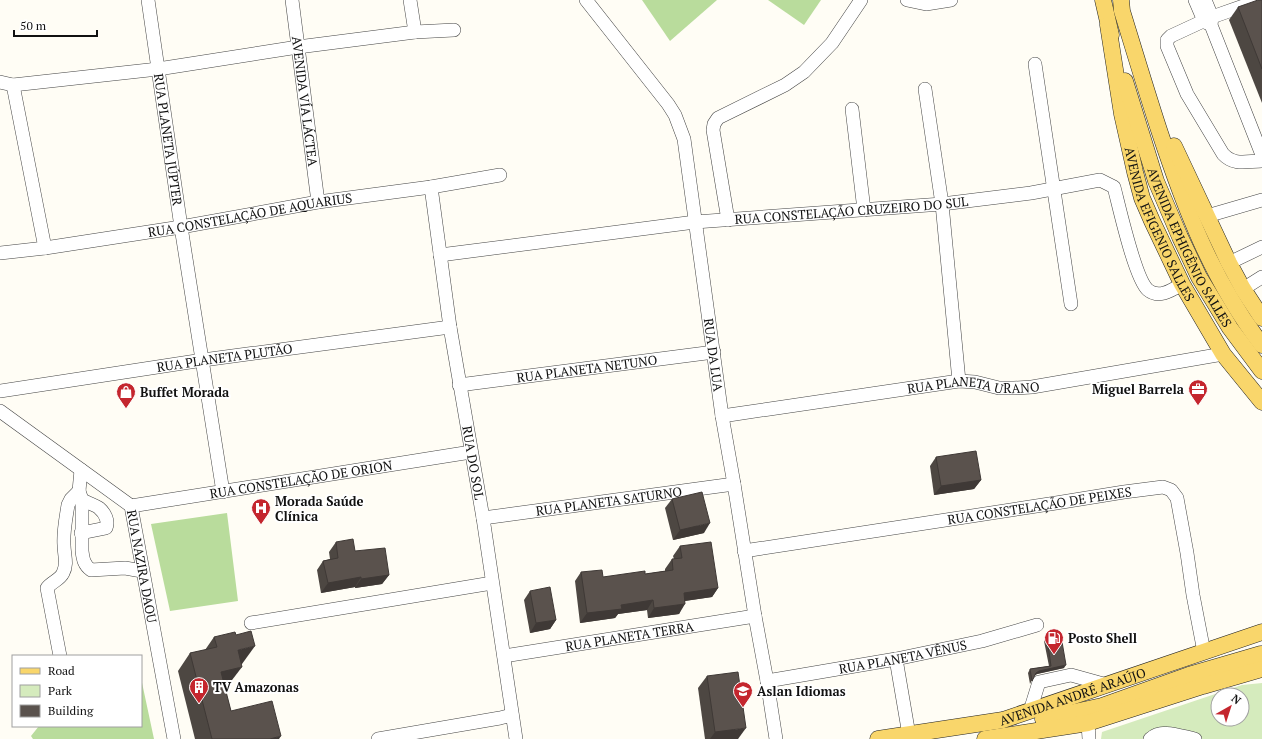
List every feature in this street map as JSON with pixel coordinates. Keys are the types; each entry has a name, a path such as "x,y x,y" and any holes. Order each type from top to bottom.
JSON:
{"main road":[{"name":"AVENIDA EPHIGÊNIO SALLES","path":"1103,0 1108,25 1142,138 1163,200 1199,277 1230,328 1262,371"},
{"name":"AVENIDA EPHIGÊNIO SALLES","path":"1121,0 1122,11 1142,77 1189,215 1204,249 1236,308 1262,345"},
{"name":"AVENIDA EFIGENIO SALLES","path":"1108,25 1122,114 1142,198 1182,284 1223,354 1262,402"},
{"name":"AVENIDA EPHIGÊNIO SALLES","path":"1142,77 1229,263 1243,289 1262,318"},
{"name":"AVENIDA ANDRÉ ARAÚJO","path":"878,739 907,728 1003,720 1204,652 1254,638 1262,632"},
{"name":"AVENIDA ANDRÉ ARAÚJO","path":"985,739 1088,723 1203,686 1261,665"},
{"path":"1003,720 1035,720 1057,717 1102,706 1189,676 1261,665"}],"street":[{"name":"RUA PLANETA JÚPTER","path":"148,0 180,227 203,360 223,492"},
{"name":"AVENIDA VÍA LÁCTEA","path":"292,0 318,202"},
{"path":"410,0 415,32"},
{"name":"RUA DA LUA","path":"586,0 658,90 675,115 684,139 722,416 776,739"},
{"path":"728,220 713,130 714,124 718,118 785,85 804,72 832,43 862,0"},
{"path":"908,0 926,4 951,0"},
{"path":"1195,0 1209,21"},
{"path":"1205,0 1209,21 1262,155"},
{"path":"1253,0 1252,2 1209,21 1171,36 1167,40 1168,46 1188,94 1223,154 1234,162 1262,161"},
{"path":"0,82 13,85 158,70 298,46 415,32 454,30"},
{"path":"1035,64 1071,304"},
{"path":"13,85 45,248"},
{"path":"925,90 942,204 959,381"},
{"path":"852,108 864,210"},
{"name":"RUA CONSTELAÇÃO DE AQUARIUS","path":"0,252 45,248 180,227 318,202 430,187 500,175"},
{"name":"RUA CONSTELAÇÃO CRUZEIRO DO SUL","path":"440,255 695,222 942,204 1031,193 1100,180 1114,187 1135,265 1141,280 1148,290 1157,294 1168,293 1182,284"},
{"name":"RUA DO SOL","path":"430,187 459,385 483,518 516,739"},
{"path":"1207,216 1262,200"},
{"path":"1229,263 1262,247"},
{"path":"1243,289 1262,277"},
{"name":"RUA PLANETA PLUTÃO","path":"0,391 203,360 450,327"},
{"name":"RUA PLANETA NETUNO","path":"459,385 714,352"},
{"name":"RUA PLANETA URANO","path":"722,416 959,381 975,382 999,388 1032,387 1223,354"},
{"name":"RUA NAZIRA DAOU","path":"0,411 131,506 174,739"},
{"name":"RUA CONSTELAÇÃO DE ORION","path":"131,506 471,452"},
{"path":"81,470 81,534 83,558 88,568 91,570 125,568 142,571"},
{"name":"RUA PLANETA SATURNO","path":"483,518 734,484"},
{"name":"RUA CONSTELAÇÃO DE PEIXES","path":"744,551 1163,487 1171,490 1177,498 1187,553 1192,595 1204,652"},
{"path":"80,495 99,507 108,522 106,528 81,534"},
{"path":"60,655 47,588 50,584 63,575 66,559 64,545 68,505 71,498 80,495"},
{"path":"251,623 492,583"},
{"name":"RUA PLANETA TERRA","path":"504,656 755,616"},
{"name":"RUA PLANETA VÊNUS","path":"767,681 896,659 982,641 1037,625"},
{"path":"896,659 907,728"},
{"path":"1030,711 1039,682 1071,675 1107,684"},
{"path":"378,739 512,715"},
{"path":"1088,723 1089,739"},
{"path":"1150,739 1154,735 1165,733 1195,739"}],"green space":[{"path":"642,0 717,0 670,41"},
{"path":"768,0 821,0 804,25"},
{"path":"227,513 238,601 170,611 151,524"},
{"path":"142,683 154,739 33,739 31,736 38,727 142,727"},
{"path":"1262,683 1262,739 1101,739 1102,732 1210,696 1210,727 1250,727 1250,687 1236,687"}],"building":[{"path":"1262,0 1262,69 1238,7"},
{"path":"976,451 981,480 941,486 936,457"},
{"path":"702,492 710,523 680,530 672,499"},
{"path":"353,539 355,551 385,548 389,575 361,579 361,577 328,583 323,561 338,558 336,542"},
{"path":"711,542 718,588 684,593 685,604 654,608 653,600 621,605 622,609 587,613 581,572 602,570 603,577 645,571 645,574 673,570 672,559 682,558 680,546"},
{"path":"550,587 556,620 536,623 530,591"},
{"path":"251,631 255,646 238,650 242,667 221,672 231,711 272,701 281,736 270,739 212,739 190,653 217,647 214,637 235,632 236,635"},
{"path":"1061,636 1066,665 1039,671 1036,673 1032,681 1030,669 1051,666 1047,638"},
{"path":"738,672 746,728 715,732 707,676"}],"place":[{"name":"Miguel Barrela","path":"1198,406"},
{"name":"Buffet Morada","path":"126,409"},
{"name":"Morada Saúde Clínica","path":"261,525"},
{"name":"Posto Shell","path":"1054,655"},
{"name":"TV Amazonas","path":"199,704"},
{"name":"Aslan Idiomas","path":"743,708"}]}
